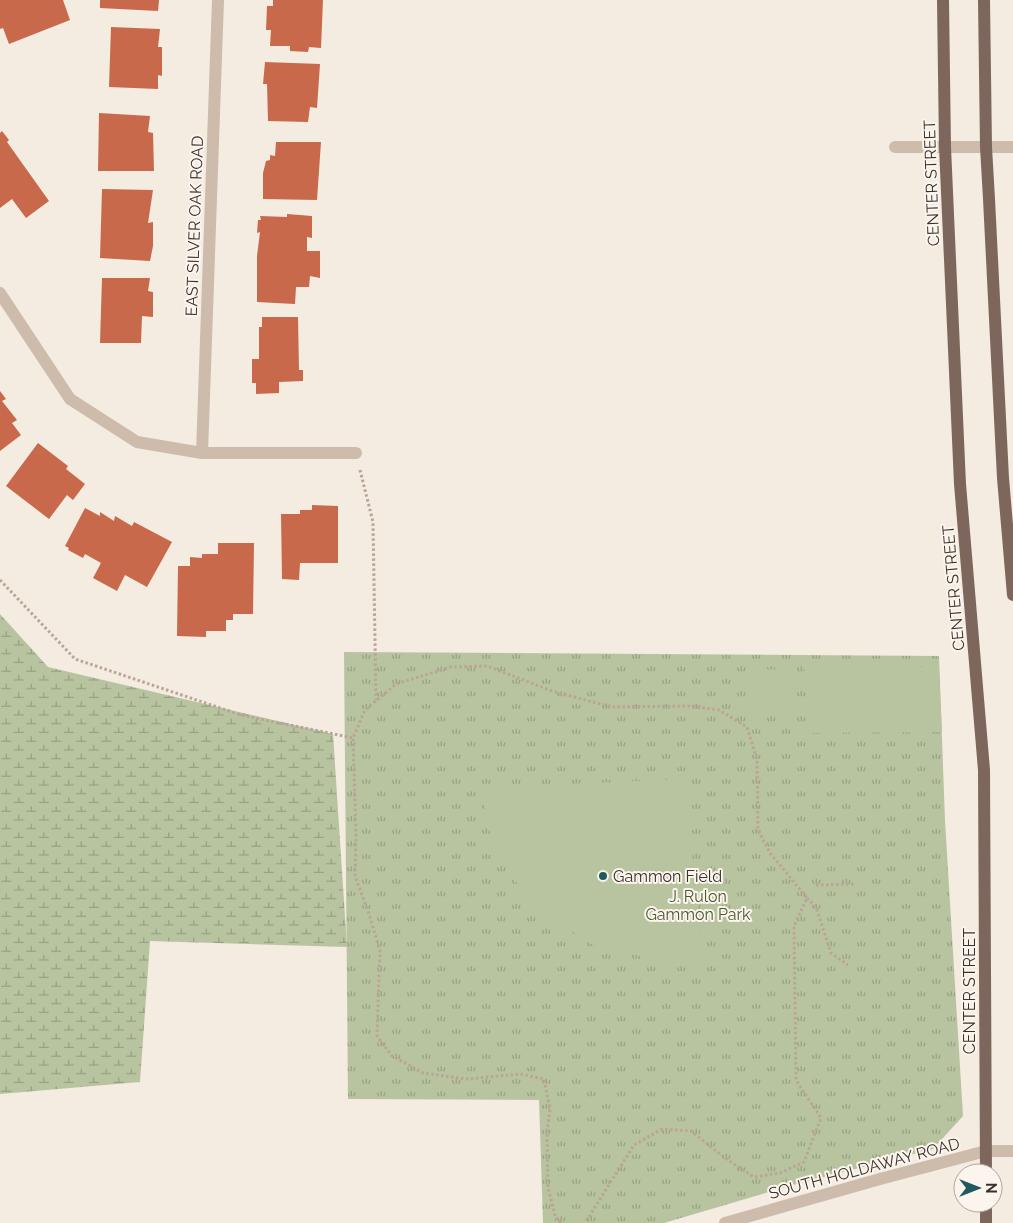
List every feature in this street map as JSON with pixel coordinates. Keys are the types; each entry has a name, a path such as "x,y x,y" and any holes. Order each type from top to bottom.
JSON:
{"main road":[{"name":"CENTER STREET","path":"943,0 946,147 960,484 984,770 986,1163"},
{"path":"984,0 986,147 1003,478 1013,596"}],"street":[{"name":"EAST SILVER OAK ROAD","path":"202,453 218,0"},
{"path":"895,147 1013,147"},
{"path":"0,293 70,399 137,442 202,453 356,453"},
{"name":"SOUTH HOLDAWAY ROAD","path":"725,1223 986,1151 1013,1151"}],"path":[{"path":"356,453 373,522 376,701"},
{"path":"0,580 75,659 241,715 353,738"},
{"path":"561,1223 556,1220 548,1188 547,1132 550,1109 544,1079 520,1074 467,1079 423,1073 391,1055 377,1036 380,951 355,876 356,836 353,738 365,710 396,684 451,667 487,666 552,691 612,707 691,706 719,710 747,727 757,760 758,830 770,852 807,898 816,906 831,952 848,966"},
{"path":"816,885 855,884"},
{"path":"585,1223 634,1145 662,1129 691,1131 725,1158 754,1177 780,1173 804,1162 821,1118 796,1080 794,926 807,898"}],"green space":[{"path":"0,614 48,667 333,734 347,947 150,941 140,1082 0,1094"},
{"name":"J. Rulon Gammon Park","path":"344,652 939,656 945,821 963,1116 933,1149 789,1186 664,1223 543,1223 539,1100 348,1099"},
{"path":"804,665 939,667 942,732 808,733"},
{"path":"793,669 796,715 750,716 750,670"},
{"name":"Gammon Field","path":"684,779 704,966 660,960 596,947 531,905 493,846 480,788"}],"building":[{"path":"0,0 63,0 70,20 9,44 3,28 0,29"},
{"path":"100,0 159,0 158,11 100,8"},
{"path":"273,0 323,0 321,48 309,47 308,52 290,51 290,46 270,46 271,30 266,30 267,6 273,6"},
{"path":"111,27 160,29 158,47 162,47 162,76 158,75 158,89 109,87"},
{"path":"265,62 320,64 317,108 310,107 308,122 268,121 267,84 263,84"},
{"path":"99,113 150,116 148,132 153,133 154,171 98,171"},
{"path":"2,131 9,140 7,142 49,201 26,218 12,199 0,208 0,133"},
{"path":"276,142 321,142 317,200 263,199 263,173 266,161 270,160 270,155 275,156"},
{"path":"102,189 153,190 148,223 153,222 153,246 150,261 100,258"},
{"path":"287,214 312,216 312,238 307,237 307,251 320,251 320,278 310,276 309,287 296,287 295,304 257,302 257,256 260,232 257,233 258,220 261,220 260,216 287,217"},
{"path":"102,278 150,278 148,291 153,292 153,317 142,316 141,343 100,343"},
{"path":"262,317 298,317 299,370 303,370 303,381 279,382 279,393 256,394 256,383 252,383 252,359 259,359 259,327 262,327"},
{"path":"0,391 6,399 2,401 17,420 12,423 21,435 0,451"},
{"path":"38,443 68,466 66,469 85,484 73,500 67,495 49,519 6,486"},
{"path":"312,505 338,506 338,563 300,563 299,580 282,579 281,514 300,514 300,510 312,510"},
{"path":"85,508 100,516 100,512 114,521 115,516 132,526 134,522 172,542 147,587 125,575 117,591 93,578 101,563 85,554 83,558 68,550 69,548 65,546"},
{"path":"218,543 254,543 253,614 233,614 233,620 226,620 226,631 206,631 206,637 177,636 178,566 190,566 190,557 202,558 202,554 218,554"}],"place":[{"name":"Gammon Field","path":"603,876"}]}
